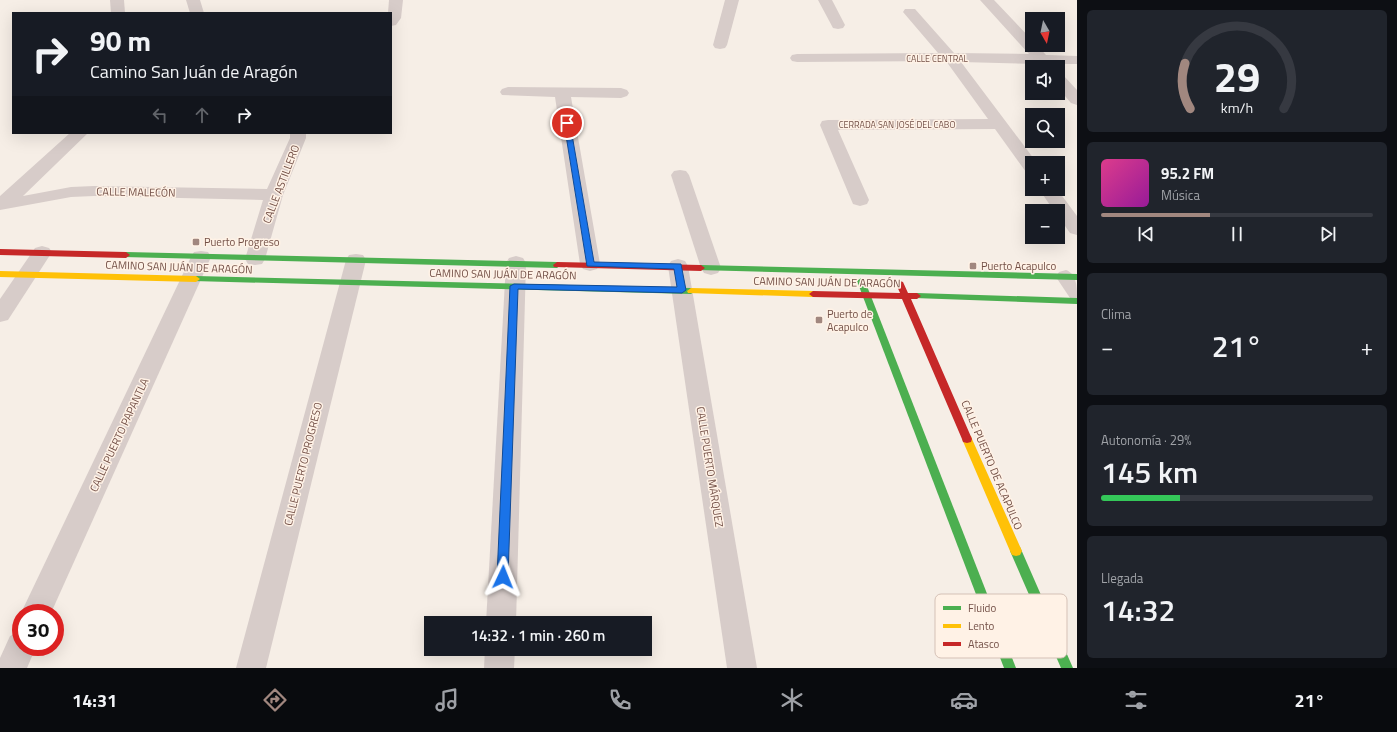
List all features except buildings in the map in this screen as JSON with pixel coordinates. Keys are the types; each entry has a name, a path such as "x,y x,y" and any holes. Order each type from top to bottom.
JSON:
{"street":[{"path":"117,0 118,12"},
{"path":"193,0 197,12"},
{"path":"392,21 394,18 396,0"},
{"path":"720,45 732,0"},
{"path":"825,0 838,25"},
{"path":"987,0 1043,60"},
{"path":"910,12 950,57 1025,158"},
{"name":"CALLE CENTRAL","path":"796,58 950,57 1025,62"},
{"name":"CALLE CENTRAL","path":"1065,61 1077,60"},
{"path":"1065,86 1077,100"},
{"path":"508,92 621,93"},
{"path":"562,92 590,264"},
{"name":"CERRADA SAN JOSÉ DEL CABO","path":"860,200 828,125 1000,124"},
{"path":"1,205 79,134"},
{"name":"CALLE ASTILLERO","path":"255,258 274,195 298,138 298,134"},
{"path":"680,175 711,268"},
{"name":"CALLE MALECÓN","path":"1,205 70,192 94,191 274,195"},
{"path":"1053,196 1077,229"},
{"name":"CAMINO SAN JUÁN DE ARAGÓN","path":"0,252 356,260 515,275 590,264 680,278 754,293 1077,301"},
{"path":"0,315 42,252"},
{"name":"CALLE PUERTO PAPANTLA","path":"40,604 201,257"},
{"name":"CALLE PUERTO PROGRESO","path":"251,668 356,260"},
{"name":"CAMINO SAN JUÁN DE ARAGÓN","path":"0,274 350,284 515,275 680,278 711,268 895,272 1074,282"},
{"path":"749,269 754,293"},
{"path":"857,271 981,594"},
{"name":"CALLE PUERTO DE ACAPULCO","path":"895,272 1035,594"},
{"path":"501,616 515,275"},
{"name":"CALLE PUERTO MÁRQUEZ","path":"680,278 742,668"},
{"path":"11,668 16,656"},
{"path":"499,668 500,656"},
{"path":"1006,658 1010,668"},
{"name":"CALLE PUERTO DE ACAPULCO","path":"1063,658 1067,668"}],"traffic: fast":[{"path":"126,255 557,265"},
{"path":"701,268 1077,277"},
{"path":"196,279 691,291"},
{"path":"861,281 982,594"},
{"path":"917,296 1077,301"},
{"path":"1016,551 1035,594"},
{"path":"1006,658 1010,668"},
{"path":"1063,658 1067,668"}],"traffic: slow":[{"path":"0,274 196,279"},
{"path":"691,291 813,294"},
{"path":"967,439 1016,551"}],"traffic: jam":[{"path":"0,252 126,255"},
{"path":"557,265 701,268"},
{"path":"900,284 967,439"},
{"path":"813,294 917,296"}],"place":[{"name":"Puerto Progreso","path":"196,242"},
{"name":"Puerto Acapulco","path":"973,266"},
{"name":"Puerto de Acapulco","path":"819,320"}],"route":[{"path":"503,577 514,286 682,290 678,266 590,264 567,123"}]}
